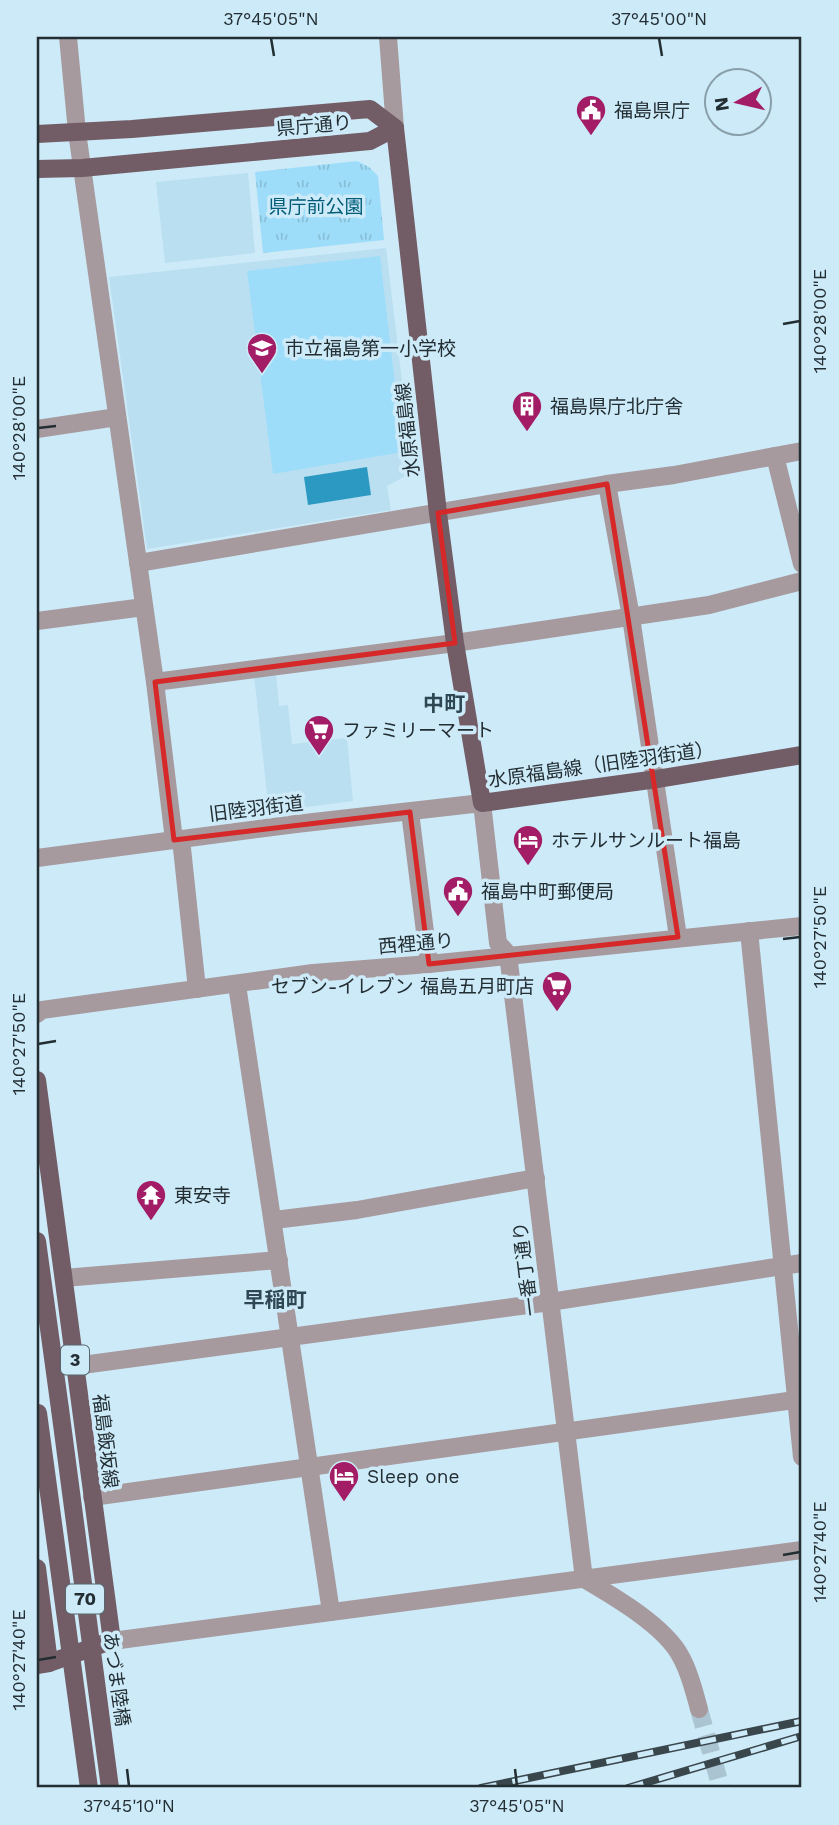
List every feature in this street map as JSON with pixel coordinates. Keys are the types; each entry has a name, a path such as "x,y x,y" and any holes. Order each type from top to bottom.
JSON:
{"main road":[{"name":"県庁通り","path":"37,134 370,109 395,128 370,141 82,168 37,169"},
{"name":"水原福島線","path":"395,128 438,513 456,643"},
{"name":"水原福島線（旧陸羽街道）","path":"456,643 482,803 657,779 802,755"},
{"name":"福島飯坂線","path":"37,1080 112,1641"},
{"name":"あづま陸橋","path":"37,1241 110,1788"},
{"name":"70","path":"37,1408 89,1788"},
{"path":"37,1568 43,1664 112,1641"},
{"path":"42,1642 112,1641"}],"street":[{"path":"68,37 76,132 197,989"},
{"path":"388,37 395,128"},
{"path":"37,429 117,417"},
{"path":"138,563 674,475 802,451"},
{"path":"775,456 802,564"},
{"path":"607,484 657,779 678,937"},
{"path":"155,681 456,643 631,617 735,600 802,581"},
{"path":"37,621 144,607"},
{"name":"旧陸羽街道","path":"37,858 482,803"},
{"name":"一番丁通り","path":"482,803 498,943 508,954 584,1578"},
{"path":"410,812 429,964"},
{"name":"西裡通り","path":"37,1014 42,1010 313,973 429,964 802,926"},
{"path":"749,930 793,1264 802,1457"},
{"path":"237,985 331,1612"},
{"path":"274,1220 357,1210 536,1178"},
{"path":"64,1278 279,1260"},
{"path":"75,1366 550,1302 793,1264"},
{"path":"92,1497 799,1400"},
{"path":"112,1641 802,1550"},
{"path":"584,1578 628,1605 680,1654 699,1709"}],"highlighted area":[{"path":"607,484 678,937 429,964 410,812 174,840 155,682 455,643 438,513"}],"shaded area":[{"path":"248,173 255,253 165,263 156,182"},
{"name":"市立福島第一小学校","path":"386,248 413,472 387,486 391,510 147,549 109,277"},
{"path":"367,467 371,495 308,505 304,477"},
{"path":"276,673 279,706 288,705 292,744 347,738 353,801 269,812 254,675"}],"green space":[{"name":"県庁前公園","path":"357,161 378,176 384,240 263,253 255,172"},
{"path":"380,256 403,452 273,474 247,271"}],"tunnel":[{"path":"699,1709 721,1788"}],"railway":[{"path":"481,1788 802,1721"},
{"path":"628,1788 802,1736"}],"place":[{"name":"福島県庁","path":"591,137"},
{"name":"市立福島第一小学校","path":"262,375"},
{"name":"福島県庁北庁舎","path":"527,433"},
{"name":"ファミリーマート","path":"319,757"},
{"name":"ホテルサンルート福島","path":"528,867"},
{"name":"福島中町郵便局","path":"458,918"},
{"name":"セブン-イレブン 福島五月町店","path":"557,1013"},
{"name":"東安寺","path":"151,1222"},
{"name":"Sleep one","path":"344,1503"}],"district":[{"name":"中町","path":"444,704"},
{"name":"早稲町","path":"275,1300"}]}
